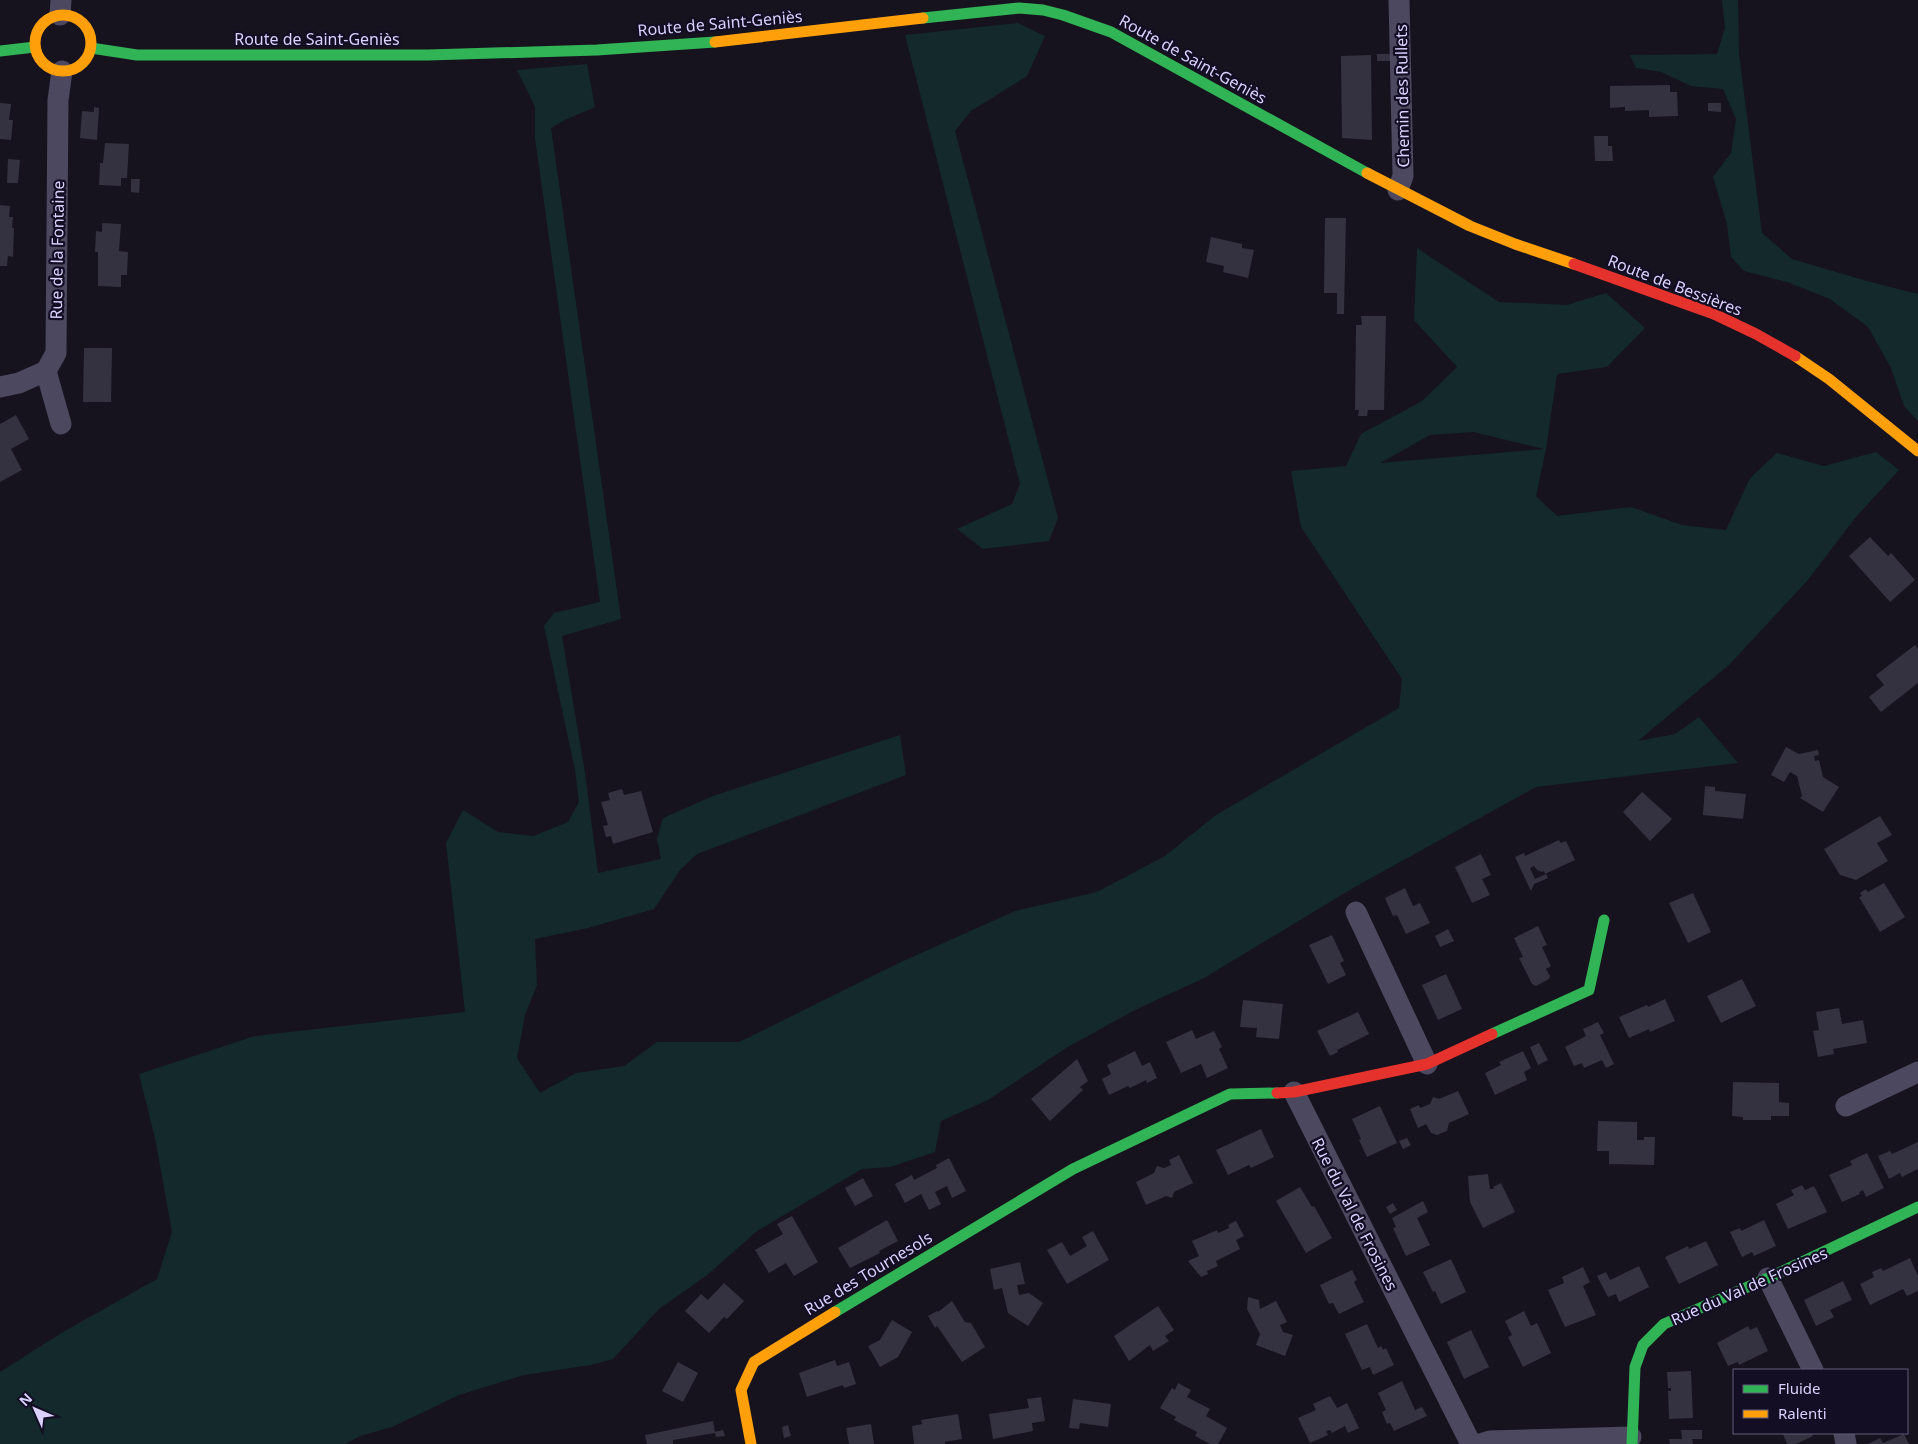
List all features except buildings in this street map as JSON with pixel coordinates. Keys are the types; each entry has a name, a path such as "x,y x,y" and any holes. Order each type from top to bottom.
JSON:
{"main road":[{"path":"60,7 68,15 77,18 88,31 90,48 87,57 81,65 72,70 62,71 47,67 37,55 35,47 35,36 40,26 60,7"},
{"name":"Route de Saint-Geniès","path":"90,48 137,55 201,56 428,55 597,50 734,41 968,12 1019,8 1035,9 1088,22 1111,32 1398,190"},
{"path":"0,51 35,47"},
{"name":"Route de Bessières","path":"1398,190 1470,226 1515,244 1653,290 1714,314 1756,334 1804,361 1918,451"},
{"name":"Rue des Tournesols","path":"751,1444 741,1390 754,1362 1073,1169 1230,1094 1294,1092 1427,1064 1589,990 1604,920"},
{"name":"Rue du Val de Frosines","path":"1631,1440 1635,1367 1643,1345 1664,1324 1768,1278 1918,1207"}],"street":[{"name":"Chemin des Rullets","path":"1398,190 1404,176 1400,0"},
{"name":"Rue de la Fontaine","path":"46,371 56,352 58,100 62,71"},
{"path":"0,387 19,383 46,371 61,424"},
{"path":"1356,912 1427,1064"},
{"path":"1846,1106 1918,1072"},
{"name":"Rue du Val de Frosines","path":"1294,1092 1471,1444"},
{"path":"1768,1278 1813,1369"},
{"name":"Rue du Val de Frosines","path":"1480,1444 1490,1440 1631,1440"}],"green space":[{"path":"1722,0 1738,0 1739,54 1762,233 1792,259 1918,294 1918,421 1904,406 1891,368 1868,327 1830,299 1787,282 1744,271 1731,257 1727,224 1713,177 1731,153 1736,119 1723,89 1691,86 1661,72 1636,68 1630,55 1717,54 1725,28"},
{"path":"1018,23 1045,36 1027,76 971,111 955,131 1058,518 1049,541 983,549 957,529 1012,504 1020,484 905,35"},
{"path":"587,64 595,107 551,128 621,619 562,636 585,773 598,873 661,859 657,839 663,818 713,796 900,735 906,775 697,854 680,870 654,909 588,928 535,939 537,985 525,1015 517,1058 540,1093 576,1073 624,1066 657,1042 739,1042 901,962 1015,911 1097,892 1165,856 1216,815 1399,708 1402,679 1301,527 1291,471 1346,466 1361,434 1422,401 1457,367 1414,320 1417,248 1499,302 1567,305 1606,293 1645,328 1607,367 1557,374 1546,449 1536,496 1557,516 1631,507 1682,525 1726,530 1750,478 1777,453 1824,466 1876,452 1899,470 1856,517 1807,581 1730,664 1638,741 1675,734 1699,717 1738,763 1536,787 1353,888 1204,978 1133,1011 1066,1048 988,1100 941,1121 935,1152 890,1167 862,1169 757,1231 706,1276 659,1309 613,1359 591,1365 524,1375 459,1395 392,1427 360,1436 345,1444 0,1444 0,1372 63,1332 157,1279 172,1232 155,1138 139,1074 255,1036 465,1012 446,843 463,810 498,832 533,836 568,822 579,802 575,770 544,626 554,613 600,602 535,138 535,107 517,70","holes":["1473,432 1544,449 1380,463 1430,435"]}],"traffic: fast":[{"path":"923,18 1019,8 1043,10 1063,15 1111,32 1367,173"},
{"path":"91,48 137,55 428,55 597,50 715,42"},
{"path":"0,51 35,47"},
{"path":"1492,1034 1589,990 1604,920"},
{"path":"835,1312 1073,1169 1230,1094 1277,1093"},
{"path":"1632,1444 1635,1367 1643,1345 1664,1324 1768,1278 1918,1207"}],"traffic: slow":[{"path":"58,15 68,15 83,23 89,32 91,43 89,54 83,63 68,71 58,71 47,66 40,59 35,48 35,38 40,27 47,20 58,15"},
{"path":"715,42 923,18"},
{"path":"1367,173 1470,226 1574,264"},
{"path":"1795,356 1829,379 1918,451"},
{"path":"751,1444 741,1390 754,1362 835,1312"}],"traffic: jam":[{"path":"1574,264 1714,314 1756,334 1795,356"},
{"path":"1277,1093 1294,1092 1427,1064 1492,1034"}]}
